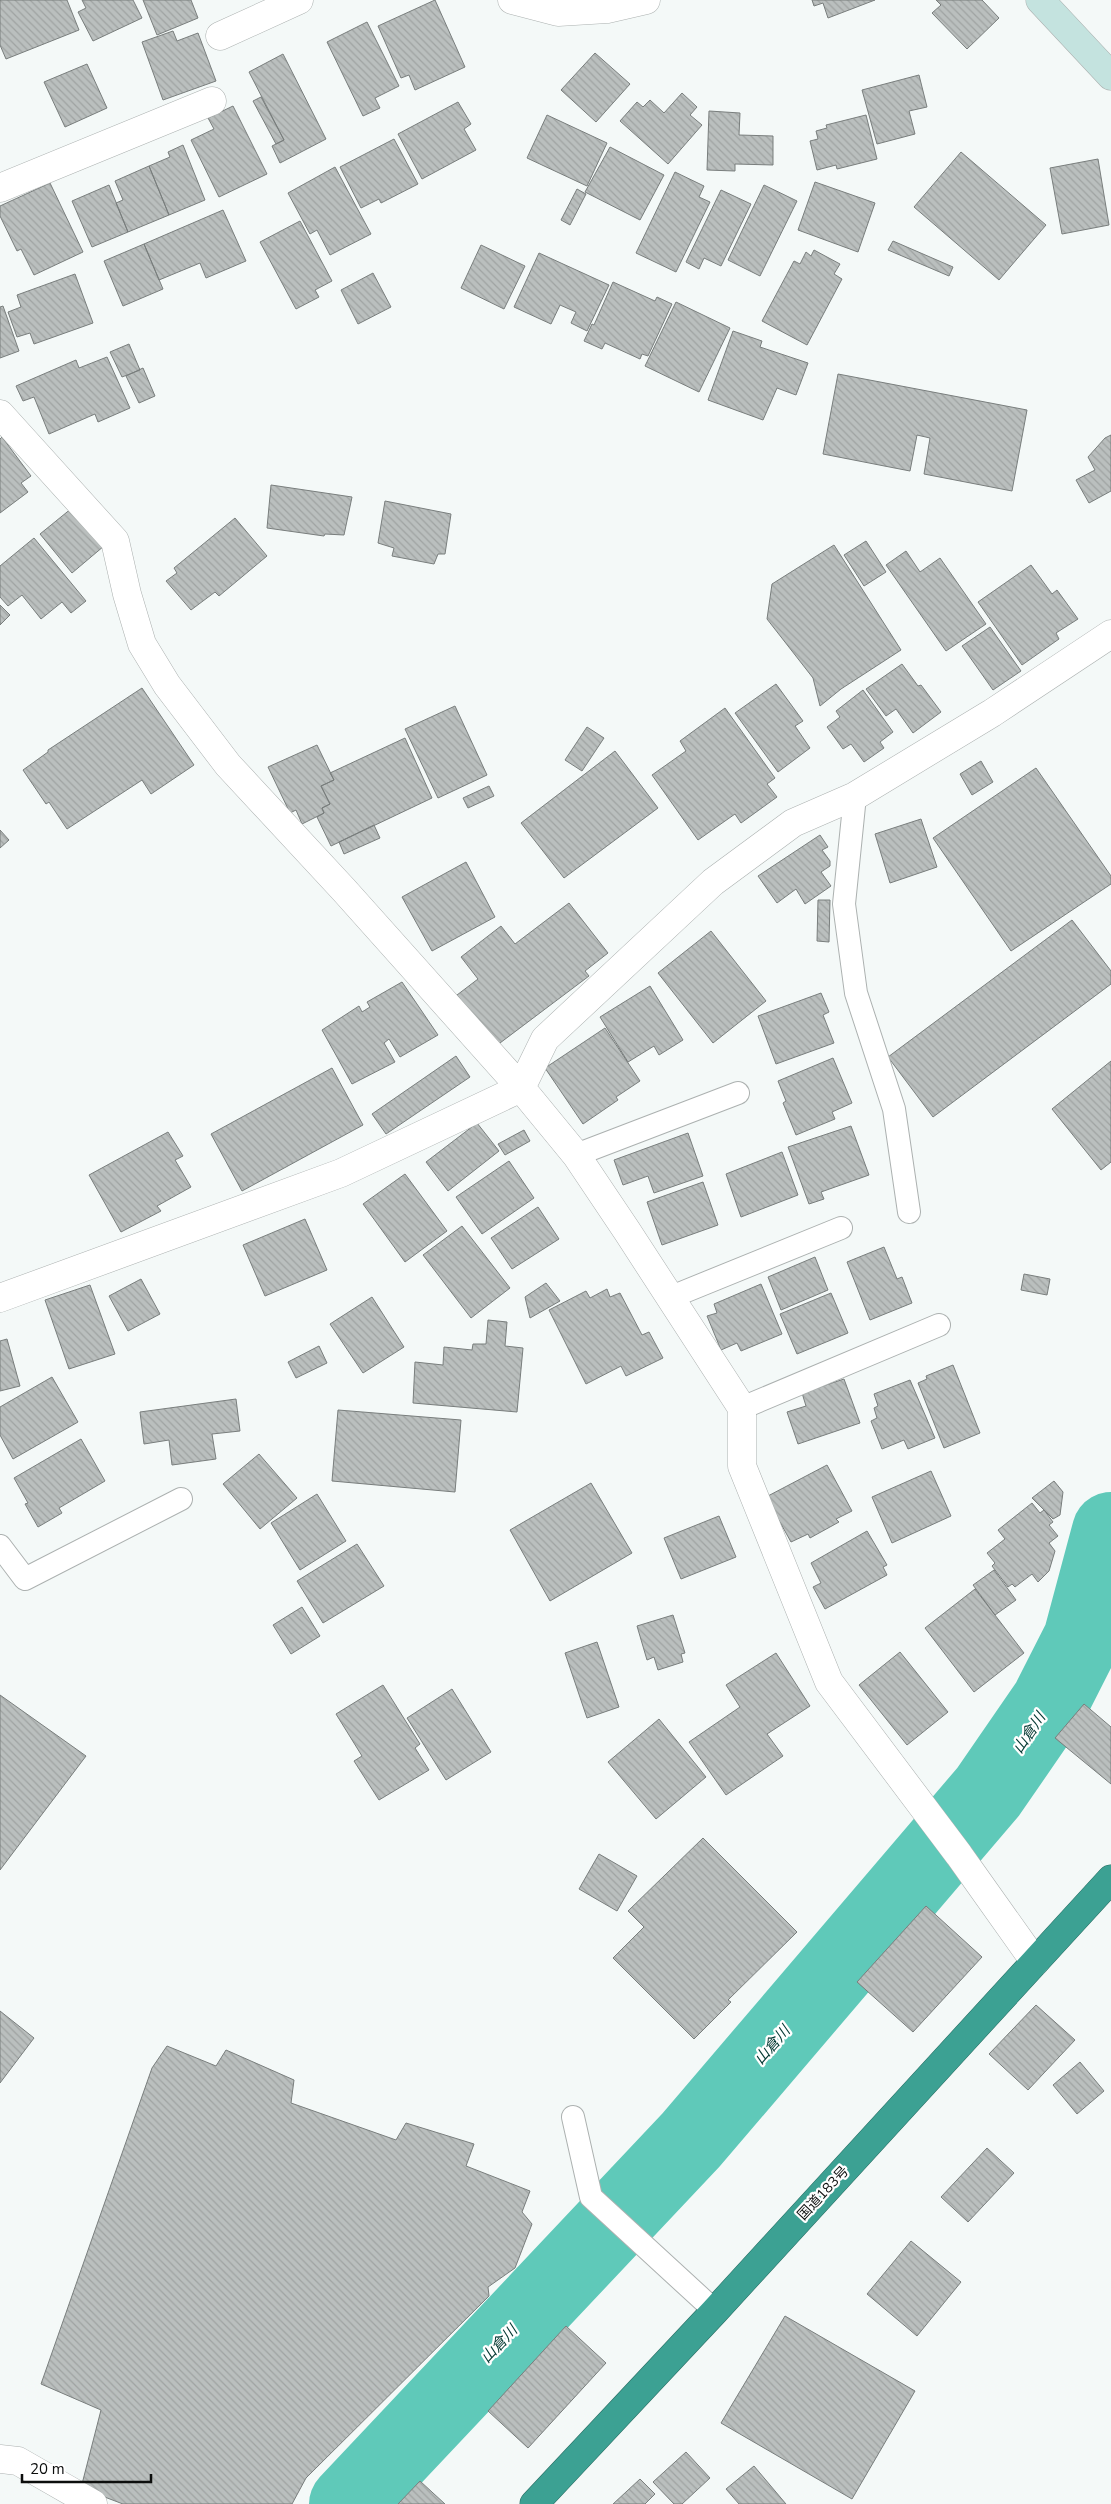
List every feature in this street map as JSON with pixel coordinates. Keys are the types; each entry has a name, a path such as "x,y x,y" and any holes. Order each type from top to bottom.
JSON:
{"highway":[{"name":"国道183号","path":"534,2504 1111,1879"}],"street":[{"path":"220,36 299,0"},
{"path":"512,0 558,12 607,9 646,0"},
{"path":"1040,0 1111,76"},
{"path":"0,188 212,101"},
{"path":"0,414 115,541 127,594 142,644 167,685 228,765 344,890 520,1088 576,1155 742,1408 742,1466 829,1682 959,1855 1035,1962"},
{"path":"0,1298 342,1173 520,1088 545,1039 713,882 793,823 855,796 992,713 1111,634"},
{"path":"0,2459 18,2461 93,2504"}],"lane":[{"path":"855,796 844,904 849,944 856,993 894,1109 908,1212"},
{"path":"576,1155 738,1093"},
{"path":"669,1298 841,1228"},
{"path":"742,1408 939,1326"},
{"path":"0,1546 25,1579 180,1499"},
{"path":"573,2117 592,2196 714,2311"}],"building":[{"path":"0,0 67,0 79,30 6,59 0,45"},
{"path":"82,0 133,0 142,18 93,41 78,12 86,8"},
{"path":"143,0 191,0 198,18 157,35"},
{"path":"435,0 465,67 415,90 409,75 401,78 378,26"},
{"path":"812,0 875,0 828,18 823,3 814,6"},
{"path":"936,0 982,0 999,18 967,49 932,13 941,5"},
{"path":"367,22 399,86 375,98 380,108 363,116 327,42"},
{"path":"173,31 177,41 198,33 216,81 163,100 142,42"},
{"path":"595,53 630,84 596,122 561,90"},
{"path":"283,54 326,139 280,163 272,146 284,140 249,72"},
{"path":"87,64 107,108 65,127 44,82"},
{"path":"919,75 927,107 909,111 915,134 877,144 862,90"},
{"path":"682,93 697,107 690,115 702,125 668,164 620,121 637,102 643,107 650,100 664,113"},
{"path":"261,97 284,140 276,144 253,101"},
{"path":"458,102 471,124 464,129 476,150 422,179 398,134"},
{"path":"233,106 267,174 219,197 191,140 214,129 208,118"},
{"path":"709,111 740,113 739,135 773,136 773,165 735,164 735,171 707,170"},
{"path":"547,115 607,143 587,186 527,158"},
{"path":"866,115 877,159 837,169 836,165 817,170 810,141 818,139 816,131 827,128 826,125"},
{"path":"394,139 418,184 381,203 379,199 361,208 340,167"},
{"path":"183,145 205,200 169,215 149,166 170,157 168,152"},
{"path":"610,147 664,175 640,220 585,192"},
{"path":"961,152 1046,225 999,280 914,207"},
{"path":"1098,159 1109,225 1062,234 1050,168"},
{"path":"149,166 169,215 128,232 116,203 123,200 115,181"},
{"path":"335,167 371,234 330,255 317,230 310,234 288,193"},
{"path":"675,172 704,186 699,197 710,202 676,272 636,253"},
{"path":"815,182 875,203 858,252 798,230"},
{"path":"50,183 83,252 34,275 21,249 17,251 0,216 0,206"},
{"path":"109,185 128,232 92,247 72,201"},
{"path":"764,185 797,201 760,276 728,260"},
{"path":"577,189 586,194 570,225 561,220"},
{"path":"721,190 751,204 721,266 704,258 699,269 686,262"},
{"path":"223,210 246,261 206,278 200,263 159,280 144,244"},
{"path":"300,221 332,281 315,290 319,297 296,309 260,242"},
{"path":"893,241 953,267 949,276 888,250"},
{"path":"144,244 163,289 123,306 104,261"},
{"path":"481,245 525,266 504,309 461,288"},
{"path":"814,250 840,264 834,274 842,279 807,345 762,321 794,261 800,264 806,252 811,256"},
{"path":"539,253 609,285 587,331 571,323 576,312 560,305 551,324 514,307"},
{"path":"373,273 391,307 358,324 341,290"},
{"path":"75,274 93,323 34,344 30,333 17,337 8,312 21,307 17,295"},
{"path":"613,282 655,301 657,297 672,304 648,356 642,354 640,359 605,343 602,349 584,341 592,324 594,325"},
{"path":"676,302 730,328 699,392 645,366"},
{"path":"3,306 19,351 0,358 0,307"},
{"path":"733,331 762,341 760,347 808,363 796,395 777,388 763,420 708,400"},
{"path":"129,344 140,370 122,377 110,352"},
{"path":"107,357 130,408 98,422 95,414 49,434 34,397 23,401 16,386 76,360 79,368"},
{"path":"143,368 155,396 139,403 126,376"},
{"path":"838,374 1027,410 1012,491 924,474 930,438 917,435 910,471 823,454"},
{"path":"1111,435 1111,491 1089,503 1076,480 1095,470 1088,457 1105,438"},
{"path":"2,437 31,476 21,483 28,492 0,513 0,439"},
{"path":"271,485 352,497 344,535 325,534 324,536 267,528"},
{"path":"385,501 451,514 445,554 438,554 434,564 392,556 394,548 378,543"},
{"path":"72,508 104,546 72,573 40,534"},
{"path":"235,518 267,556 219,596 215,592 191,610 166,581 177,573 174,568"},
{"path":"34,538 86,601 71,613 62,602 41,619 22,595 8,606 0,597 0,566"},
{"path":"866,541 886,572 864,586 844,555"},
{"path":"834,545 901,650 841,689 820,706 813,678 767,619 772,584"},
{"path":"906,551 920,572 940,558 986,624 946,651 886,565"},
{"path":"1031,565 1052,594 1057,590 1078,619 1056,633 1059,639 1022,665 978,602"},
{"path":"0,605 10,615 0,625"},
{"path":"990,627 1021,671 993,690 962,646"},
{"path":"902,664 918,686 921,685 941,712 913,733 896,709 886,716 866,689"},
{"path":"776,684 803,721 795,726 810,748 778,772 735,713"},
{"path":"142,688 194,765 151,794 142,780 67,829 49,802 46,804 23,770 48,752 48,750"},
{"path":"863,690 893,732 880,742 884,748 864,762 851,744 843,749 827,727 840,717 836,711"},
{"path":"455,706 487,775 438,798 405,729"},
{"path":"725,708 775,778 767,784 777,797 741,823 735,814 698,840 652,775 686,751 680,741"},
{"path":"587,727 604,738 582,771 565,760"},
{"path":"405,738 432,798 331,846 317,817 324,813 322,808 330,804 321,786 334,780 330,773"},
{"path":"317,745 334,780 321,786 330,804 322,808 324,813 302,824 296,810 290,813 268,767"},
{"path":"615,751 658,808 564,878 521,823"},
{"path":"981,761 993,782 972,795 960,774"},
{"path":"1036,768 1111,876 1111,884 1011,951 933,838"},
{"path":"489,786 494,796 468,808 463,798"},
{"path":"921,819 937,867 890,883 875,834"},
{"path":"374,825 380,838 344,854 339,842"},
{"path":"0,830 9,840 0,848"},
{"path":"820,835 828,847 822,850 830,861 830,866 821,872 831,886 805,904 796,889 777,903 758,876"},
{"path":"466,862 495,917 432,951 402,897"},
{"path":"818,900 830,900 829,942 817,941"},
{"path":"569,903 608,953 585,971 589,976 496,1046 457,995 478,979 461,957 501,926 515,944"},
{"path":"1072,920 1111,971 1111,984 933,1117 888,1057"},
{"path":"711,931 766,1001 713,1043 658,973"},
{"path":"402,982 438,1035 400,1057 389,1039 384,1043 395,1062 352,1084 322,1030 359,1006 362,1012 370,1007 367,1002"},
{"path":"650,986 683,1040 659,1055 654,1046 628,1062 600,1017"},
{"path":"821,993 829,1012 823,1015 834,1043 776,1064 758,1016"},
{"path":"605,1028 640,1081 616,1097 618,1100 583,1124 545,1068"},
{"path":"456,1056 470,1077 386,1134 372,1114"},
{"path":"833,1058 852,1103 832,1112 835,1119 796,1135 783,1103 786,1101 778,1081"},
{"path":"1111,1061 1111,1162 1101,1170 1052,1109"},
{"path":"332,1068 363,1125 242,1191 211,1134"},
{"path":"477,1123 499,1151 448,1191 426,1162"},
{"path":"851,1126 869,1175 821,1192 824,1199 809,1204 788,1147"},
{"path":"524,1130 530,1141 505,1155 498,1144"},
{"path":"168,1132 183,1156 175,1160 191,1187 157,1206 161,1211 121,1232 89,1175"},
{"path":"688,1133 703,1176 654,1193 648,1176 623,1185 614,1160"},
{"path":"782,1152 798,1195 741,1217 726,1174"},
{"path":"509,1161 534,1198 482,1234 456,1197"},
{"path":"405,1174 447,1231 405,1262 363,1204"},
{"path":"703,1182 718,1225 662,1245 647,1202"},
{"path":"538,1207 559,1239 512,1269 491,1238"},
{"path":"305,1219 327,1270 265,1296 243,1245"},
{"path":"462,1226 510,1288 471,1318 423,1255"},
{"path":"884,1247 897,1279 902,1277 912,1303 870,1320 847,1262"},
{"path":"815,1257 828,1290 781,1310 768,1277"},
{"path":"1024,1274 1050,1279 1047,1295 1021,1290"},
{"path":"141,1279 160,1314 128,1331 109,1296"},
{"path":"546,1283 560,1301 530,1318 525,1297"},
{"path":"761,1284 782,1334 741,1351 737,1343 721,1350 707,1316 717,1313 714,1304"},
{"path":"90,1285 115,1354 69,1369 45,1300"},
{"path":"607,1289 610,1297 620,1293 642,1335 649,1332 663,1358 626,1376 621,1366 586,1384 549,1310 586,1291 590,1298"},
{"path":"831,1293 848,1333 797,1354 780,1314"},
{"path":"372,1297 404,1347 363,1373 330,1324"},
{"path":"488,1320 507,1322 505,1346 523,1348 517,1412 413,1403 415,1362 443,1365 444,1347 472,1350 473,1344 486,1344"},
{"path":"7,1339 20,1386 0,1391 0,1341"},
{"path":"319,1346 327,1363 296,1378 288,1362"},
{"path":"953,1365 980,1433 944,1448 918,1383 927,1379 926,1376"},
{"path":"52,1377 78,1422 13,1459 0,1435 0,1407"},
{"path":"844,1379 860,1423 798,1444 787,1412 806,1406 802,1393"},
{"path":"910,1380 935,1438 908,1449 904,1440 882,1449 871,1421 877,1418 874,1408 878,1406 874,1394"},
{"path":"236,1399 240,1431 212,1434 216,1459 172,1465 169,1440 144,1444 140,1412"},
{"path":"338,1410 461,1420 455,1492 332,1481"},
{"path":"81,1439 105,1481 59,1508 62,1513 38,1527 25,1504 28,1503 14,1478"},
{"path":"259,1454 297,1498 260,1529 223,1484"},
{"path":"827,1465 852,1511 836,1519 839,1522 810,1538 808,1534 791,1542 766,1497"},
{"path":"931,1471 951,1516 892,1543 872,1497"},
{"path":"1054,1481 1063,1492 1060,1515 1053,1519 1032,1498"},
{"path":"591,1483 632,1553 550,1601 510,1530"},
{"path":"317,1494 346,1541 300,1570 271,1523"},
{"path":"1032,1503 1040,1513 1044,1510 1053,1522 1049,1525 1058,1536 1049,1543 1055,1551 1049,1571 1038,1582 1032,1574 1015,1587 1012,1584 1008,1587 992,1566 995,1563 987,1553 1005,1539 998,1530"},
{"path":"719,1516 736,1557 681,1579 664,1538"},
{"path":"867,1531 887,1565 883,1567 887,1575 825,1609 813,1587 821,1583 811,1563"},
{"path":"357,1544 384,1586 323,1623 297,1581"},
{"path":"994,1570 1016,1600 995,1615 973,1585"},
{"path":"975,1589 1024,1653 974,1692 925,1628"},
{"path":"302,1607 320,1636 291,1654 273,1625"},
{"path":"673,1615 685,1653 681,1654 683,1662 658,1670 654,1657 647,1660 637,1626"},
{"path":"597,1642 619,1707 587,1718 565,1653"},
{"path":"900,1652 948,1712 907,1745 859,1685"},
{"path":"776,1653 810,1706 767,1734 783,1756 726,1795 689,1742 740,1707 726,1685"},
{"path":"383,1685 420,1744 415,1748 429,1770 379,1800 354,1761 362,1756 336,1714"},
{"path":"452,1689 491,1752 446,1780 407,1718"},
{"path":"0,1695 86,1756 0,1870"},
{"path":"1084,1704 1111,1727 1111,1784 1055,1738"},
{"path":"659,1719 706,1777 656,1819 608,1762"},
{"path":"703,1838 797,1932 728,2000 731,2002 694,2039 613,1958 644,1927 628,1911"},
{"path":"599,1854 637,1876 617,1911 579,1889"},
{"path":"926,1906 982,1957 913,2032 857,1982"},
{"path":"1036,2005 1075,2040 1028,2090 989,2054"},
{"path":"0,2011 34,2038 0,2083"},
{"path":"167,2046 216,2066 226,2050 294,2080 291,2103 396,2140 406,2123 474,2144 466,2166 530,2191 522,2212 532,2224 515,2268 488,2287 489,2296 306,2478 292,2504 123,2504 81,2488 101,2410 41,2384 152,2068"},
{"path":"1080,2062 1104,2091 1077,2114 1053,2085"},
{"path":"987,2148 1014,2173 968,2222 941,2197"},
{"path":"911,2241 961,2282 917,2336 867,2294"},
{"path":"785,2316 915,2391 852,2499 721,2423"},
{"path":"566,2326 606,2363 528,2448 488,2411"},
{"path":"686,2452 710,2478 682,2504 674,2504 653,2482"},
{"path":"754,2466 786,2504 739,2504 726,2489"},
{"path":"640,2479 655,2494 645,2504 613,2504"},
{"path":"420,2481 445,2504 398,2504"}],"waterway":[{"name":"山倉川","path":"348,2504 691,2140 988,1792 1050,1702 1082,1639 1111,1531"}]}
